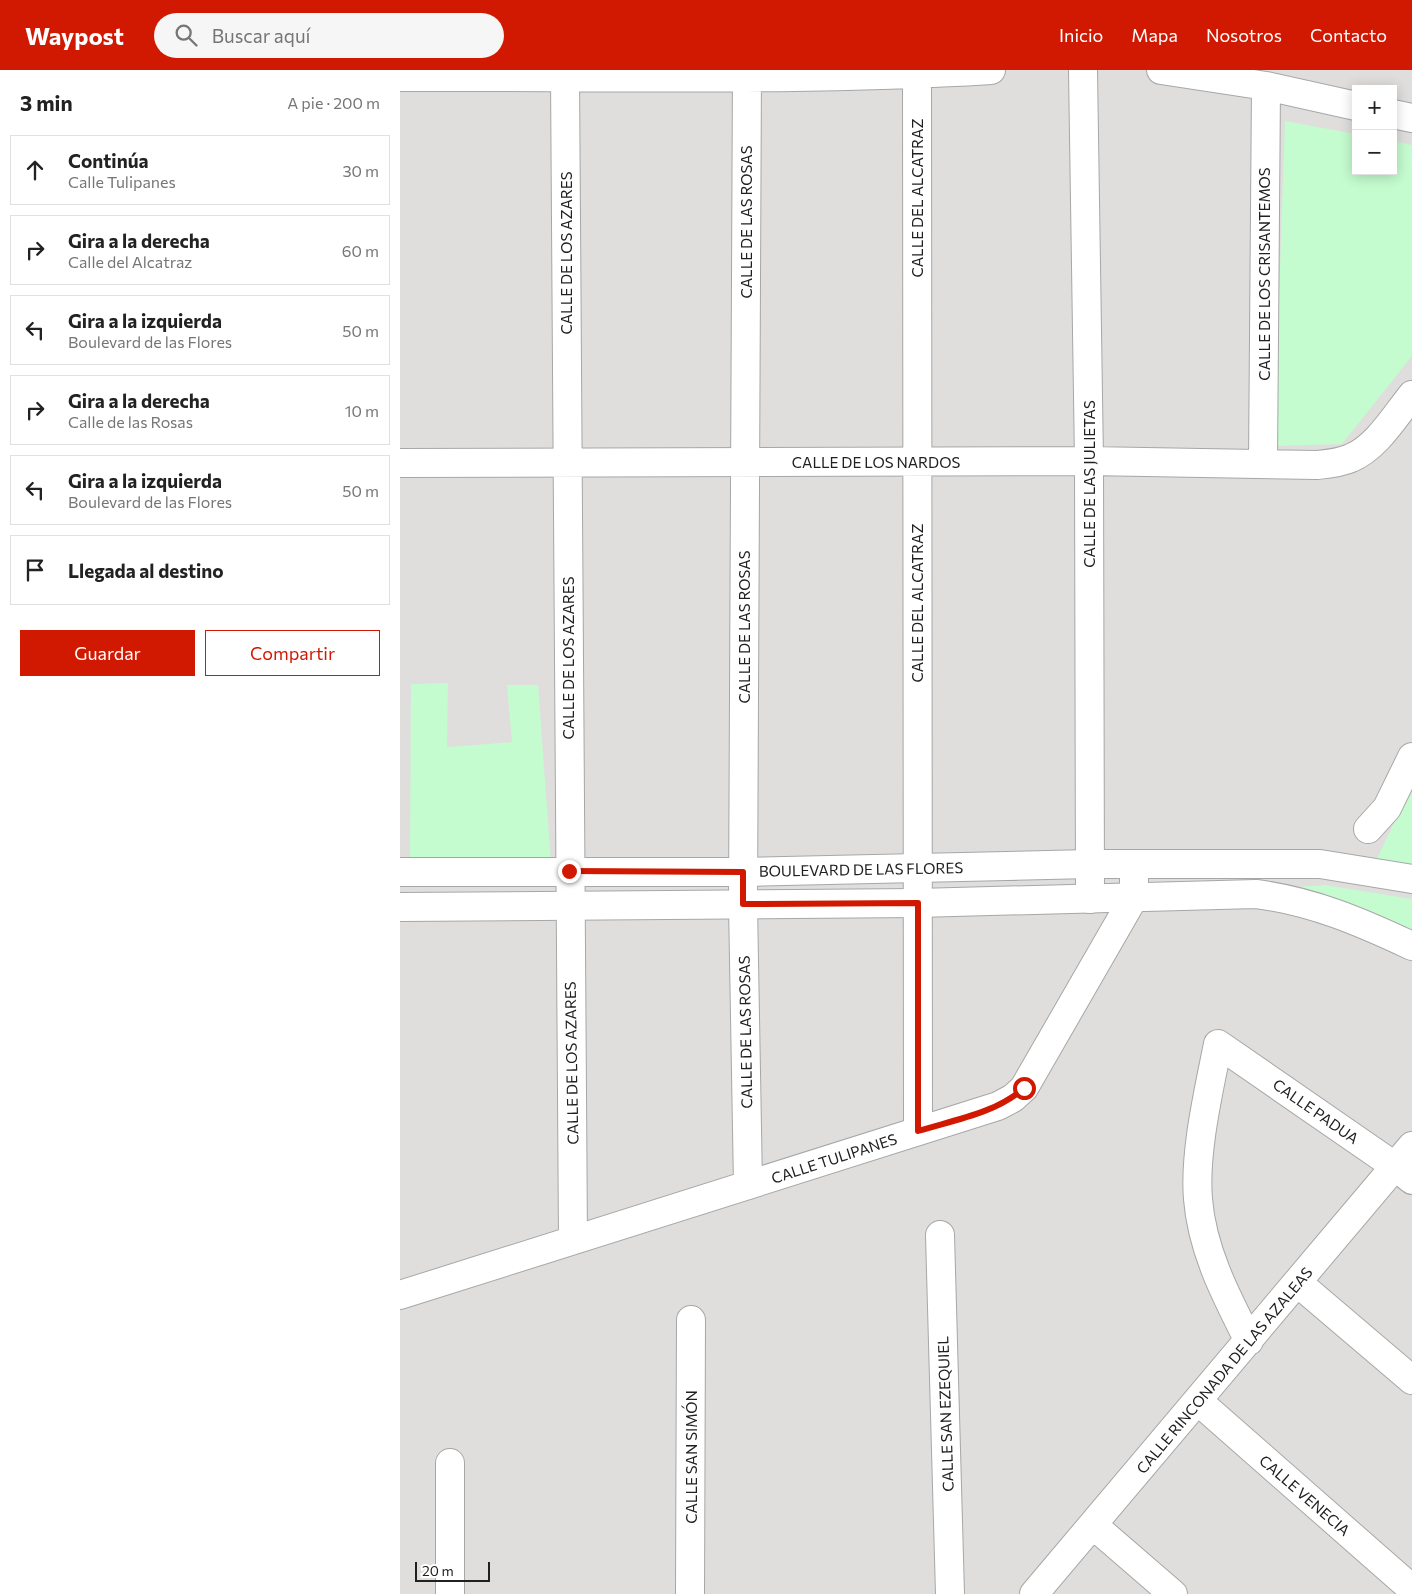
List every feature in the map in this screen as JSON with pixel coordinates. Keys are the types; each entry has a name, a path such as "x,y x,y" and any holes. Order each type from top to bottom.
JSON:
{"street":[{"path":"400,77 747,73 917,74 991,70"},
{"name":"CALLE DE LAS JULIETAS","path":"1083,70 1089,462 1090,899"},
{"path":"1162,70 1266,86 1352,105"},
{"name":"CALLE DE LAS ROSAS","path":"747,73 743,904 748,1185"},
{"name":"CALLE DEL ALCATRAZ","path":"917,74 918,1131"},
{"name":"CALLE DE LOS AZARES","path":"565,76 569,906 573,1240"},
{"name":"CALLE DE LOS CRISANTEMOS","path":"1263,462 1266,86"},
{"path":"1397,115 1412,118"},
{"name":"CALLE DE LOS NARDOS","path":"400,463 917,461 1263,462 1316,465 1351,458 1381,434 1412,395"},
{"path":"1368,828 1387,808 1412,757"},
{"name":"BOULEVARD DE LAS FLORES","path":"400,872 743,872 1090,864 1134,866 1320,864 1412,879"},
{"name":"CALLE TULIPANES","path":"400,1295 998,1106 1013,1098 1024,1088 1134,896 1134,866"},
{"path":"400,907 918,903 1256,894 1286,898 1336,912 1412,946"},
{"name":"CALLE PADUA","path":"1249,1341 1224,1293 1208,1252 1197,1198 1200,1141 1218,1044 1407,1164"},
{"name":"CALLE RINCONADA DE LAS AZALEAS","path":"1034,1594 1298,1282 1407,1164"},
{"name":"CALLE SAN EZEQUIEL","path":"940,1234 950,1594"},
{"path":"1298,1282 1412,1380"},
{"name":"CALLE SAN SIMÓN","path":"690,1594 691,1320"},
{"name":"CALLE VENECIA","path":"1198,1401 1412,1589"},
{"path":"450,1463 450,1594"},
{"path":"1093,1525 1173,1594"}],"shaded area":[{"path":"400,70 1412,70 1412,1594 400,1594"}],"green space":[{"path":"1285,121 1352,133 1352,175 1397,175 1397,142 1412,145 1412,356 1342,444 1274,446"},
{"path":"448,683 447,747 512,742 507,685 538,685 551,862 410,860 411,684"},
{"path":"1412,785 1412,872 1374,865"},
{"path":"1325,885 1412,899 1412,939 1282,888"}],"route":[{"path":"569,871 743,872 743,904 918,903 918,1131 998,1106 1013,1098 1024,1088"}]}
